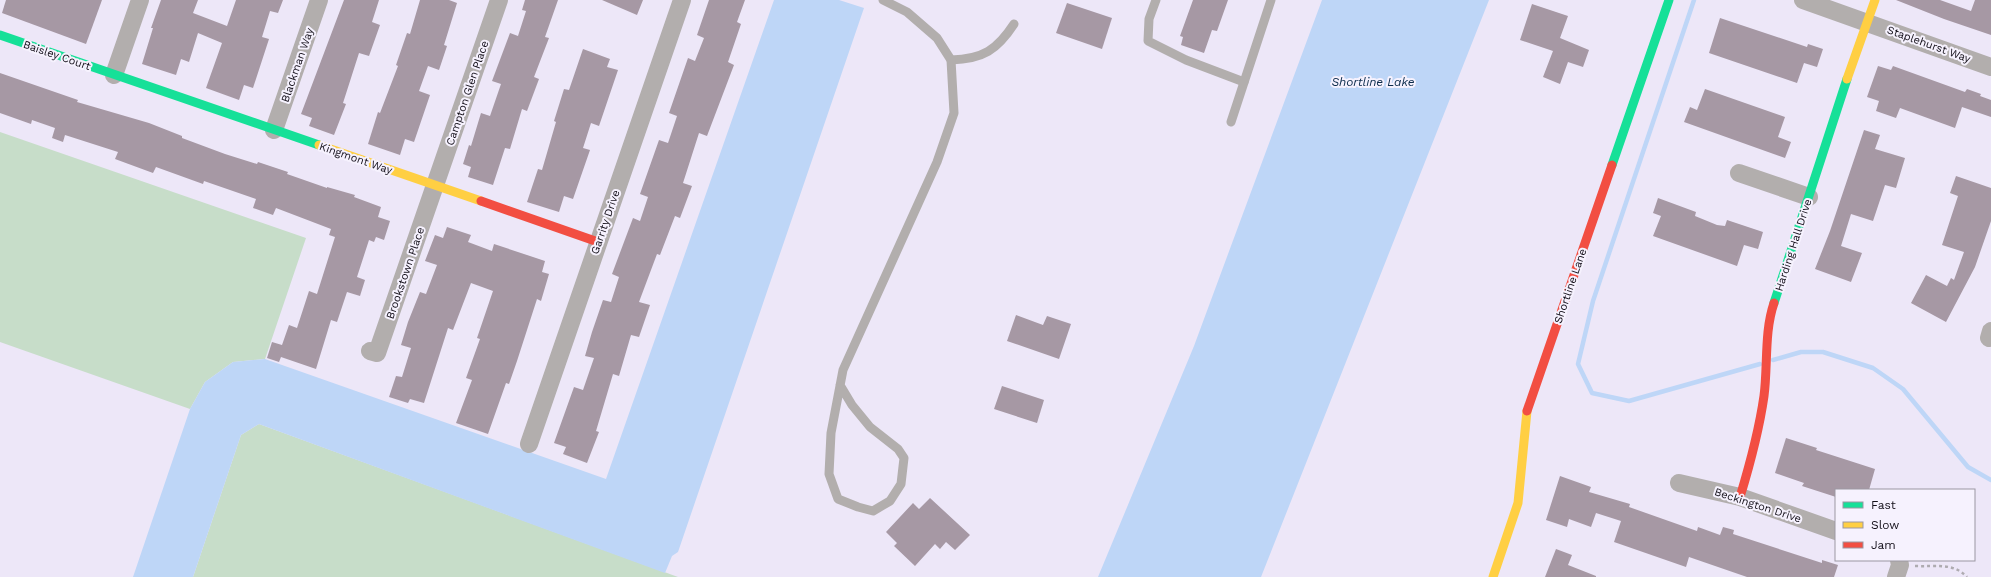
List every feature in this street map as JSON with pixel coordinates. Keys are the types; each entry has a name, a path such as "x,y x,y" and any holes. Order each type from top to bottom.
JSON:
{"street":[{"path":"114,75 140,0"},
{"name":"Blackman Way","path":"274,130 319,0"},
{"name":"Campton Glen Place","path":"434,186 499,0"},
{"name":"Garrity Drive","path":"529,444 682,0"},
{"name":"Shortline Lane","path":"1493,577 1518,502 1526,416 1669,0"},
{"name":"Staplehurst Way","path":"1803,0 1991,67"},
{"name":"Harding Hall Drive","path":"1740,497 1760,420 1767,335 1771,312 1866,22 1875,0"},
{"name":"Baisley Court","path":"0,35 114,75"},
{"name":"Kingmont Way","path":"114,75 598,242"},
{"path":"1739,173 1809,197"},
{"name":"Brookstown Place","path":"370,350 377,353 434,186"},
{"name":"Beckington Drive","path":"1679,482 1740,497 1835,531"}],"lane":[{"path":"840,385 852,405 870,427 898,449 904,458 901,484 890,501 873,510 858,507 838,499 829,474 831,433 840,385 843,370 942,148 954,113 951,60 937,38 907,12 883,0"},
{"path":"1156,0 1149,19 1148,40 1186,60 1244,82"},
{"path":"1231,122 1271,0"},
{"path":"951,60 967,59 989,51 1003,41 1014,24"}],"path":[{"path":"1899,567 1945,566 1960,569 1967,577"}],"green space":[{"path":"0,132 306,238 265,359 233,362 205,382 190,409 0,342"},
{"path":"259,424 678,577 193,577 241,435"}],"water":[{"path":"774,0 839,0 864,8 678,552 672,556 665,573 259,424 241,435 193,577 133,577 190,409 205,382 233,362 265,359 606,479"},
{"name":"Shortline Lake","path":"1322,0 1489,0 1261,577 1098,577 1194,346"}],"building":[{"path":"6,0 102,0 86,44 2,13"},
{"path":"161,0 198,0 193,13 227,26 236,0 283,0 278,13 270,11 262,37 269,39 253,88 244,85 239,100 206,88 222,43 198,33 189,62 181,59 176,75 142,64 153,28 151,28"},
{"path":"344,0 379,0 372,22 380,25 369,56 359,53 343,103 346,104 334,135 309,126 312,118 301,114"},
{"path":"420,0 449,0 457,3 444,45 447,46 439,70 428,66 419,91 430,95 414,142 405,139 400,155 368,144 378,112 380,113 398,66 396,65 407,33 410,34"},
{"path":"525,0 558,0 545,37 549,38 534,77 539,79 527,111 522,109 510,149 505,148 493,185 468,177 471,167 463,164 469,145 471,146 481,113 490,116 501,84 492,81 510,33 518,36 526,11 522,10"},
{"path":"602,0 643,0 637,15"},
{"path":"709,0 745,0 737,22 741,24 728,62 734,65 707,136 699,133 683,183 692,186 680,218 675,216 660,255 657,254 639,302 650,305 639,337 631,335 619,376 613,374 596,431 599,432 587,463 563,454 566,447 554,443 574,387 583,390 594,358 585,356 592,332 603,300 611,302 619,277 612,274 633,218 640,221 648,197 640,194 659,140 668,143 677,116 669,113 688,58 695,61 704,38 697,35"},
{"path":"1193,0 1228,0 1217,31 1212,30 1204,53 1181,45 1183,37 1180,36"},
{"path":"1896,0 1940,0 1971,11 1975,0 1991,0 1991,35 1944,19"},
{"path":"1067,3 1112,18 1102,49 1056,33"},
{"path":"1532,4 1568,16 1560,38 1589,50 1583,67 1568,62 1560,84 1543,77 1553,51 1520,40"},
{"path":"1720,18 1807,47 1808,44 1823,49 1817,67 1804,63 1797,83 1709,53"},
{"path":"583,49 610,59 607,67 618,70 599,126 591,123 583,148 590,150 573,199 564,196 559,212 527,202 538,169 542,170 556,122 554,121 564,89 569,90"},
{"path":"1878,66 1891,70 1893,66 1965,92 1967,89 1981,94 1980,96 1991,100 1991,117 1962,107 1955,128 1900,108 1896,118 1876,111 1879,101 1867,97"},
{"path":"0,73 78,100 77,102 149,123 182,136 182,138 225,154 257,164 258,162 288,172 287,174 327,188 355,195 354,197 381,207 378,217 390,221 384,240 376,237 374,242 369,240 357,277 365,280 360,296 347,292 337,322 331,320 316,369 281,357 279,362 267,358 272,342 282,345 289,325 297,328 309,291 317,294 335,237 329,235 331,229 276,208 273,215 253,208 256,199 204,181 203,184 156,167 153,173 115,159 118,152 65,135 63,142 52,138 55,128 32,120 31,124 0,113"},
{"path":"1705,89 1785,117 1778,137 1791,142 1785,158 1684,122 1690,107 1697,110"},
{"path":"1864,130 1880,135 1875,149 1905,158 1896,188 1885,185 1873,221 1851,214 1841,246 1862,253 1851,282 1815,269 1830,231"},
{"path":"1956,176 1991,188 1991,221 1975,267 1946,322 1911,303 1926,275 1947,286 1951,278 1954,280 1964,252 1942,245 1958,196 1950,193"},
{"path":"1658,198 1696,212 1695,216 1717,225 1725,226 1727,220 1763,232 1758,249 1744,245 1737,266 1653,236 1661,216 1653,213"},
{"path":"447,227 471,235 468,242 492,251 494,244 545,261 542,272 549,274 541,301 537,299 509,384 506,383 488,434 456,423 472,380 466,378 480,339 477,338 493,291 471,283 453,330 448,328 424,403 410,399 408,403 389,397 396,376 402,377 411,348 401,345 408,322 420,292 426,294 437,265 425,261 435,235 443,238"},
{"path":"1016,315 1043,325 1047,316 1071,324 1059,359 1007,341"},
{"path":"1002,386 1044,400 1037,423 994,409"},
{"path":"1786,438 1817,448 1816,450 1875,469 1869,489 1835,489 1835,497 1802,486 1804,483 1775,473"},
{"path":"1560,476 1591,487 1589,492 1630,504 1629,507 1697,531 1698,527 1720,535 1723,527 1734,530 1733,534 1822,563 1822,560 1838,565 1834,577 1747,577 1689,557 1686,567 1614,542 1621,521 1596,513 1591,527 1569,519 1567,527 1546,520"},
{"path":"930,498 970,535 955,550 946,542 940,549 935,544 915,566 894,546 897,543 886,532 913,503 919,509"},
{"path":"1556,549 1572,555 1568,565 1596,577 1545,577"}],"waterway":[{"path":"1694,0 1593,301 1578,364 1592,393 1629,401 1760,364"},
{"path":"1773,360 1801,352 1823,352 1873,368 1903,389 1968,467 1991,480"}],"traffic: fast":[{"path":"1612,165 1669,0"},
{"path":"0,35 319,145"},
{"path":"1774,303 1847,79"}],"traffic: slow":[{"path":"1847,79 1875,0"},
{"path":"319,145 481,201"},
{"path":"1493,577 1518,503 1527,411"}],"traffic: jam":[{"path":"1527,411 1612,165"},
{"path":"481,201 598,242"},
{"path":"1740,497 1760,422 1764,396 1769,326 1774,303"}]}
